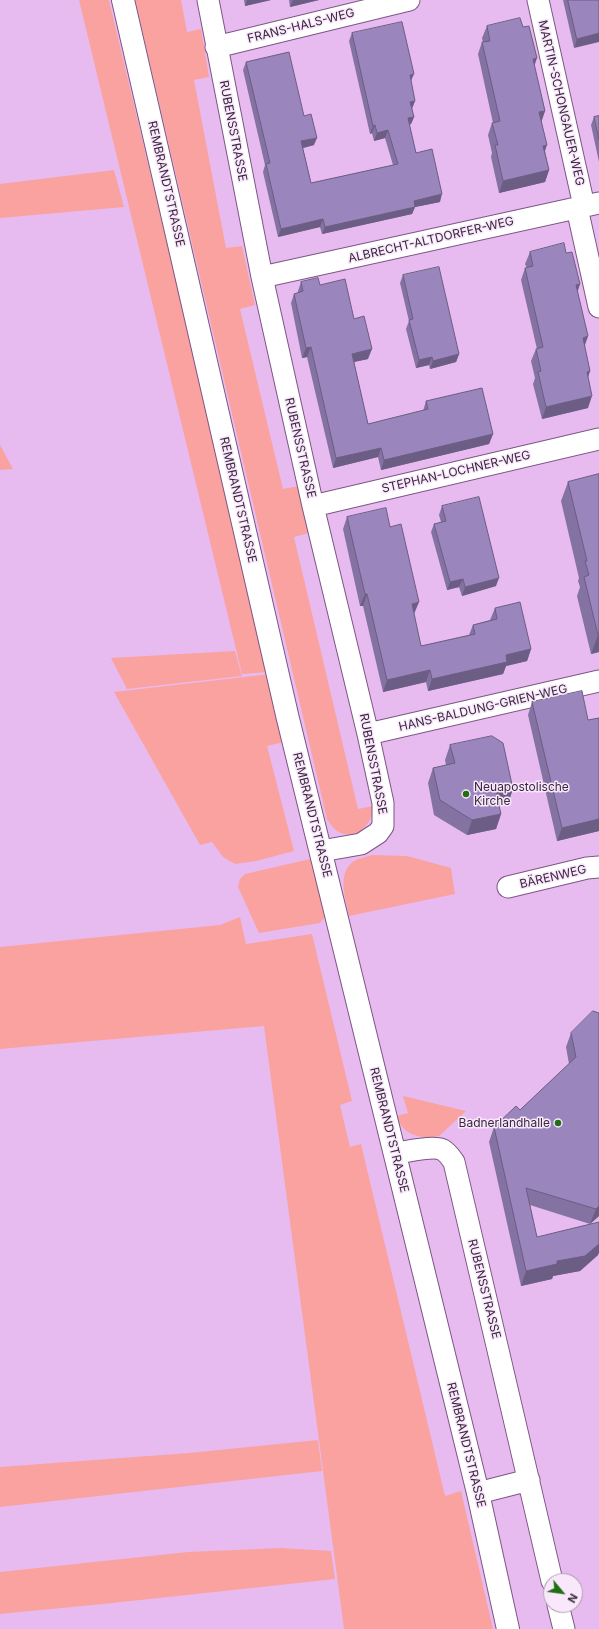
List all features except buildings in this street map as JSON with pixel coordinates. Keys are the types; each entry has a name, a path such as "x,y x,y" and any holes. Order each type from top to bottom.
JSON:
{"street":[{"name":"REMBRANDTSTRASSE","path":"123,0 283,695 478,1493 508,1629"},
{"name":"RUBENSSTRASSE","path":"208,0 262,277 313,506 368,734 383,803 383,826 378,833 361,844 321,852"},
{"name":"FRANS-HALS-WEG","path":"216,47 409,0"},
{"name":"MARTIN-SCHONGAUER-WEG","path":"538,0 587,206 599,307"},
{"name":"ALBRECHT-ALTDORFER-WEG","path":"262,277 587,206"},
{"name":"STEPHAN-LOCHNER-WEG","path":"313,506 599,439"},
{"name":"HANS-BALDUNG-GRIEN-WEG","path":"368,734 599,681"},
{"name":"BÄRENWEG","path":"508,887 587,868 599,867"},
{"name":"RUBENSSTRASSE","path":"395,1154 434,1148 442,1150 454,1162 550,1573"},
{"path":"478,1493 529,1480"},
{"path":"560,1613 564,1629"}],"shaded area":[{"path":"79,0 109,0 269,672 242,674"},
{"path":"135,0 181,0 187,32 201,29 209,77 194,80 226,248 242,246 255,305 240,309 283,489 298,486 309,533 294,537 358,809 373,806 368,824 355,834 348,835 340,833 333,828 327,819"},
{"path":"114,170 124,207 0,218 0,184"},
{"path":"0,445 13,469 0,470"},
{"path":"235,651 242,676 127,689 111,658"},
{"path":"270,674 284,742 267,746 294,851 256,861 235,864 223,857 212,842 200,845 114,692"},
{"path":"372,855 407,856 451,868 455,894 349,916 344,887 345,873 348,866 354,861"},
{"path":"310,859 326,916 320,923 259,933 238,887 240,879 245,874"},
{"path":"240,917 246,944 312,934 352,1101 340,1105 350,1147 361,1144 445,1496 461,1491 493,1629 344,1629 264,1026 0,1049 0,947 220,925"},
{"path":"403,1096 466,1111 439,1136 426,1137 413,1135 403,1128 397,1116 408,1113"},
{"path":"318,1440 322,1471 0,1507 0,1467 189,1453"},
{"path":"281,1548 331,1551 335,1579 0,1614 0,1572 188,1552"}],"place":[{"name":"Neuapostolische Kirche","path":"466,794"},
{"name":"Badnerlandhalle","path":"558,1123"}]}
